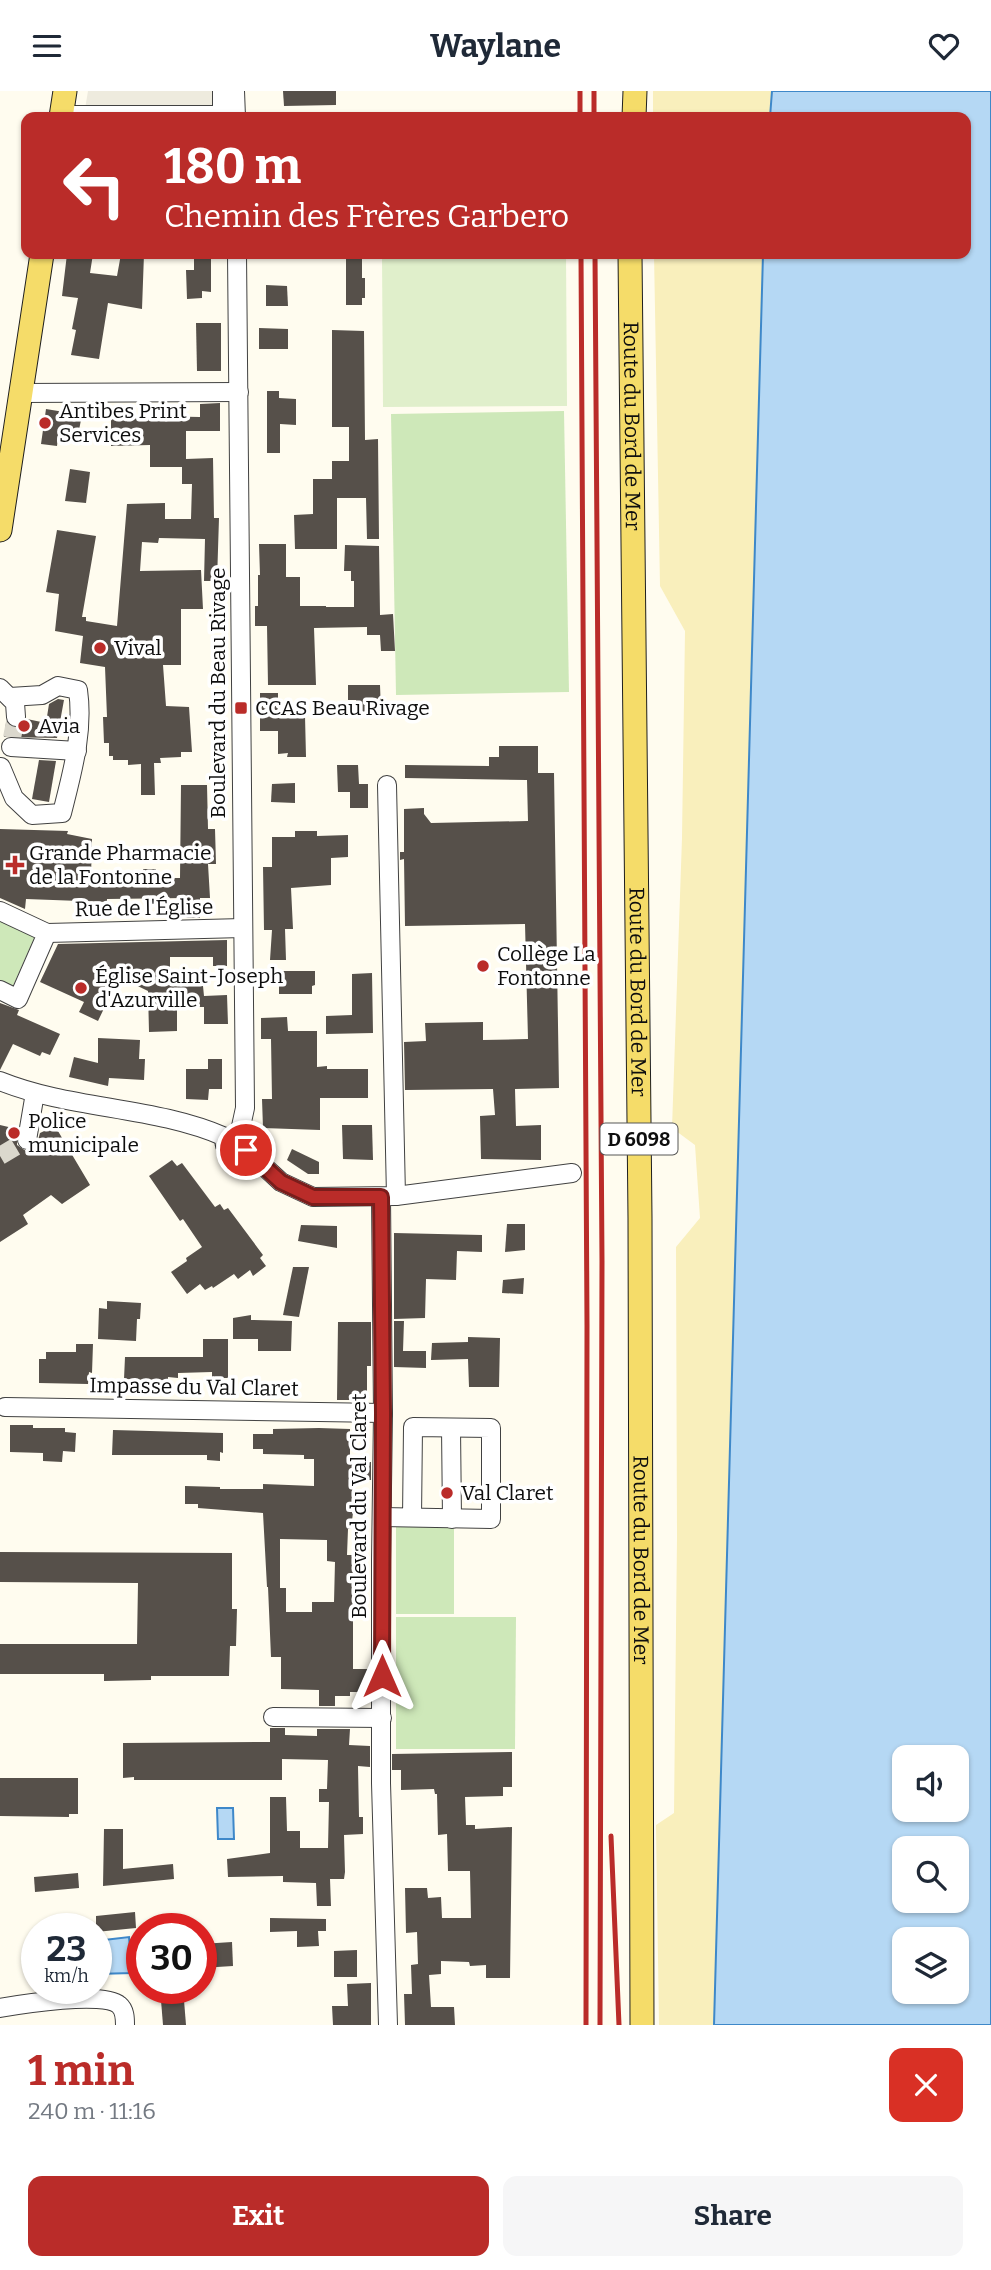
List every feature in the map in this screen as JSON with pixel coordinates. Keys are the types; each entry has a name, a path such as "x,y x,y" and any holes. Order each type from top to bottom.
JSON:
{"main road":[{"path":"62,112 65,91"},
{"path":"624,112 625,91"},
{"path":"634,112 635,91"},
{"path":"0,530 41,259"},
{"name":"Route du Bord de Mer","path":"630,259 640,1206 642,2025"}],"street":[{"path":"222,91 230,112"},
{"path":"232,112 235,91"},
{"name":"Boulevard du Beau Rivage","path":"233,1134 245,1108 237,259"},
{"path":"22,393 239,392"},
{"path":"5,693 42,695 58,686 78,690 81,709 77,751 62,813 32,815 14,798 0,767 9,754 11,743 77,751"},
{"path":"5,693 15,703 16,717"},
{"name":"Boulevard du Val Claret","path":"387,785 389,1197 383,1413 381,1783 388,2025"},
{"path":"0,911 47,933 18,999 0,990"},
{"name":"Rue de l'Église","path":"47,933 243,928"},
{"path":"0,1081 35,1093 164,1117 233,1134 225,1145 228,1151 235,1154 246,1150 281,1182 313,1197 389,1197 572,1173"},
{"path":"27,1140 35,1093"},
{"name":"Impasse du Val Claret","path":"5,1407 383,1413"},
{"path":"382,1517 412,1518 452,1519 491,1519 491,1429 413,1427 412,1518"},
{"path":"451,1428 452,1519"},
{"path":"273,1717 382,1719"},
{"path":"0,2008 38,2002 106,1998 122,2008 125,2025"}],"green space":[{"path":"382,259 566,259 567,406 383,407"},
{"path":"564,411 569,692 396,695 391,414"},
{"path":"0,920 35,936 12,988 0,982"},
{"path":"396,1524 454,1524 454,1614 396,1614"},
{"path":"396,1617 516,1617 515,1749 396,1749"}],"sand":[{"path":"653,91 772,91 770,112 653,112"},
{"path":"654,259 763,259 714,2025 659,2025 656,1825 674,1813 676,1247 700,1218 695,1145 672,1128 682,838 685,631 660,586"}],"shaded area":[{"path":"88,91 216,91 216,108 85,109"}],"water":[{"path":"772,91 991,91 991,2025 714,2025 763,259 971,259 971,112 770,112"},
{"path":"217,1808 233,1808 234,1839 218,1839"},
{"path":"126,1937 126,1973 112,1974 112,1939"}],"building":[{"path":"283,91 336,91 336,105 284,106"},
{"path":"66,259 92,259 90,273 117,276 120,259 144,259 142,309 108,303 99,359 71,355 76,330 72,329 78,298 62,296"},
{"path":"194,259 211,259 211,292 202,291 202,298 187,299 186,270 194,270"},
{"path":"346,259 362,259 365,298 362,298 362,305 346,305"},
{"path":"266,285 287,286 288,306 266,306"},
{"path":"196,323 221,323 221,371 197,371"},
{"path":"259,328 288,329 288,349 259,349"},
{"path":"332,330 364,331 365,440 378,439 379,539 367,539 366,498 337,498 337,549 295,549 294,515 313,514 313,479 332,479 332,461 349,461 349,427 332,427"},
{"path":"267,391 279,391 279,398 296,399 296,425 280,424 280,453 267,453"},
{"path":"220,403 220,431 186,431 186,459 213,458 214,518 219,518 217,581 204,581 205,539 159,538 158,543 142,542 140,571 201,570 203,609 181,609 181,665 163,665 166,706 189,707 192,752 181,752 181,757 160,758 161,763 154,763 155,795 141,795 141,764 128,765 128,760 113,760 113,756 109,756 109,743 104,743 103,717 107,717 105,667 80,663 83,636 55,631 59,594 46,592 57,530 96,536 82,617 86,617 86,621 117,626 127,504 165,503 165,519 191,519 192,484 182,484 182,467 150,467 150,445 111,446 111,419 150,416 200,417 200,404"},
{"path":"46,409 82,415 77,440 58,437 57,446 41,444"},
{"path":"70,469 90,472 86,503 65,501"},
{"path":"259,544 286,544 286,577 300,577 300,606 326,607 354,607 354,581 351,581 351,571 344,571 345,545 379,546 380,615 393,614 395,651 381,651 380,635 367,635 367,627 314,628 316,685 268,685 267,626 255,626 260,575"},
{"path":"348,685 380,685 381,712 356,712 356,700 348,700"},
{"path":"260,693 278,693 278,716 305,716 306,757 278,754 278,731 260,731"},
{"path":"58,699 64,700 57,738 4,737 6,723 16,728 23,726 27,719 46,723 49,704"},
{"path":"499,746 538,746 538,773 554,773 559,1088 515,1089 516,1126 541,1125 541,1160 481,1159 480,1116 495,1115 493,1089 405,1090 404,1042 426,1041 425,1023 483,1022 483,1040 528,1039 525,924 405,926 404,859 400,860 400,852 404,852 404,809 424,808 424,814 431,823 528,821 527,780 405,778 405,765 489,766 489,757 499,757"},
{"path":"39,760 56,761 49,802 32,799"},
{"path":"337,765 358,765 359,784 368,784 368,808 350,808 350,792 338,792"},
{"path":"295,783 295,803 271,802 272,784"},
{"path":"181,785 207,785 208,829 215,829 216,864 208,864 210,898 200,898 200,918 185,918 185,898 107,899 107,902 26,899 25,909 0,898 0,829 68,831 67,834 92,839 91,877 143,878 143,869 156,869 156,878 180,878"},
{"path":"295,831 317,831 317,836 348,835 348,857 331,858 331,885 291,888 293,929 285,929 286,960 270,960 272,930 264,930 263,867 272,867 272,837 295,837"},
{"path":"227,940 227,966 213,966 213,957 170,957 170,986 203,986 204,996 227,995 228,1024 204,1024 204,1007 177,1007 177,1031 149,1032 148,991 119,977 98,1021 79,1012 84,1002 40,982 58,944"},
{"path":"279,971 315,971 312,994 279,994"},
{"path":"372,973 373,1033 326,1034 326,1016 352,1015 352,974"},
{"path":"0,1003 19,1010 17,1015 60,1034 50,1055 42,1052 40,1056 13,1044 0,1070"},
{"path":"287,1017 288,1031 317,1031 317,1067 368,1069 368,1098 320,1098 320,1130 263,1128 262,1099 272,1099 271,1039 261,1039 261,1018"},
{"path":"98,1038 140,1040 139,1059 145,1059 144,1080 109,1078 108,1086 69,1077 74,1057 98,1063"},
{"path":"208,1059 222,1059 222,1089 209,1089 208,1100 186,1099 186,1069 208,1069"},
{"path":"0,1125 17,1129 17,1145 26,1151 36,1147 40,1133 55,1126 90,1185 62,1204 51,1195 23,1215 28,1224 0,1242"},
{"path":"342,1125 372,1125 373,1160 343,1159"},
{"path":"292,1149 319,1162 319,1174 308,1174 287,1160"},
{"path":"172,1160 177,1166 182,1163 215,1207 220,1204 224,1210 228,1208 263,1255 260,1258 266,1266 253,1276 250,1270 238,1279 234,1274 213,1288 212,1286 205,1290 200,1284 187,1294 171,1272 202,1247 149,1176"},
{"path":"507,1224 525,1224 525,1250 505,1252"},
{"path":"301,1225 337,1226 337,1248 298,1241"},
{"path":"394,1233 482,1235 482,1252 457,1251 456,1280 426,1279 425,1318 394,1319"},
{"path":"293,1267 309,1267 299,1317 283,1315"},
{"path":"524,1278 523,1294 502,1293 503,1280"},
{"path":"107,1301 141,1303 136,1341 98,1339 99,1308 107,1309"},
{"path":"251,1315 251,1320 292,1321 291,1351 258,1351 258,1339 233,1339 233,1318"},
{"path":"394,1321 404,1321 403,1351 426,1351 426,1368 394,1367"},
{"path":"338,1322 371,1322 371,1366 367,1366 367,1400 337,1400"},
{"path":"468,1337 500,1338 499,1387 469,1387 468,1359 431,1360 432,1343 468,1342"},
{"path":"203,1339 228,1339 228,1378 212,1378 212,1372 178,1373 178,1378 168,1377 168,1381 124,1379 125,1357 203,1357"},
{"path":"76,1344 93,1344 92,1373 89,1372 88,1384 39,1383 39,1359 46,1359 46,1352 76,1352"},
{"path":"10,1425 65,1428 65,1432 76,1433 75,1452 63,1451 62,1462 43,1461 43,1453 10,1452"},
{"path":"273,1429 350,1429 350,1462 371,1462 371,1480 352,1480 353,1513 351,1528 348,1529 347,1555 358,1555 358,1578 353,1578 353,1669 370,1669 370,1692 350,1692 350,1696 335,1696 335,1706 319,1706 319,1690 281,1689 281,1657 271,1657 263,1513 198,1508 198,1504 185,1504 185,1486 263,1489 263,1484 314,1486 314,1459 304,1459 304,1455 263,1454 263,1449 253,1449 253,1434 273,1434","holes":["280,1539 327,1540 327,1561 335,1562 334,1602 312,1602 312,1612 286,1612 286,1588 280,1588"]},
{"path":"113,1430 223,1433 223,1453 220,1452 220,1461 207,1460 207,1455 112,1455"},
{"path":"0,1552 232,1553 232,1609 237,1609 236,1646 230,1646 229,1676 151,1676 151,1680 104,1681 104,1674 0,1674 0,1644 137,1644 138,1583 0,1582"},
{"path":"270,1728 285,1728 285,1735 317,1736 317,1729 350,1729 349,1745 370,1746 370,1767 358,1766 359,1817 363,1817 363,1834 344,1835 344,1879 330,1879 331,1906 317,1906 316,1883 283,1882 283,1876 228,1877 227,1859 270,1853 270,1797 286,1797 287,1831 300,1831 300,1848 328,1848 329,1802 319,1802 319,1789 327,1789 328,1760 282,1759 282,1780 123,1778 123,1743 270,1742"},
{"path":"512,1752 512,1787 503,1787 503,1796 465,1797 466,1825 475,1825 475,1829 512,1827 510,1978 486,1978 486,1965 470,1966 469,1962 441,1961 441,1974 429,1975 431,2007 454,2007 455,2025 405,2025 404,1994 412,1994 411,1965 418,1964 417,1932 406,1933 405,1888 427,1888 428,1898 441,1897 442,1918 471,1918 470,1871 448,1871 447,1834 438,1835 437,1794 434,1789 401,1790 401,1770 392,1770 392,1754"},
{"path":"0,1778 78,1778 78,1814 69,1814 69,1817 0,1816"},
{"path":"104,1829 123,1829 123,1869 173,1864 174,1879 103,1886"},
{"path":"78,1873 79,1888 35,1892 34,1877"},
{"path":"135,1912 126,1913 126,1929 112,1930 112,1914"},
{"path":"270,1918 326,1919 326,1931 318,1931 319,1946 297,1947 297,1931 270,1932"},
{"path":"232,1942 233,1966 217,1967 217,1943"},
{"path":"357,1950 357,1977 334,1977 334,1951"},
{"path":"371,1983 371,2025 333,2025 332,2006 348,2006 347,1984"},
{"path":"161,2004 184,2004 186,2025 163,2025"}],"tunnel":[{"path":"12,738 16,717"},
{"path":"0,1156 27,1140"}],"railway":[{"path":"580,91 580,112"},
{"path":"594,91 594,112"},
{"path":"581,259 587,1325 586,2025"},
{"path":"595,259 602,1261 600,2025"},
{"path":"611,1836 619,2025"}],"place":[{"name":"Antibes Print Services","path":"45,423"},
{"name":"Vival","path":"100,648"},
{"name":"CCAS Beau Rivage","path":"241,708"},
{"name":"Avia","path":"24,726"},
{"name":"Grande Pharmacie de la Fontonne","path":"15,865"},
{"name":"Collège La Fontonne","path":"483,966"},
{"name":"Église Saint-Joseph d'Azurville","path":"81,988"},
{"name":"Police municipale","path":"14,1133"},
{"name":"Val Claret","path":"447,1493"}],"route":[{"path":"246,1150 281,1182 313,1197 381,1197 382,1676"}]}
